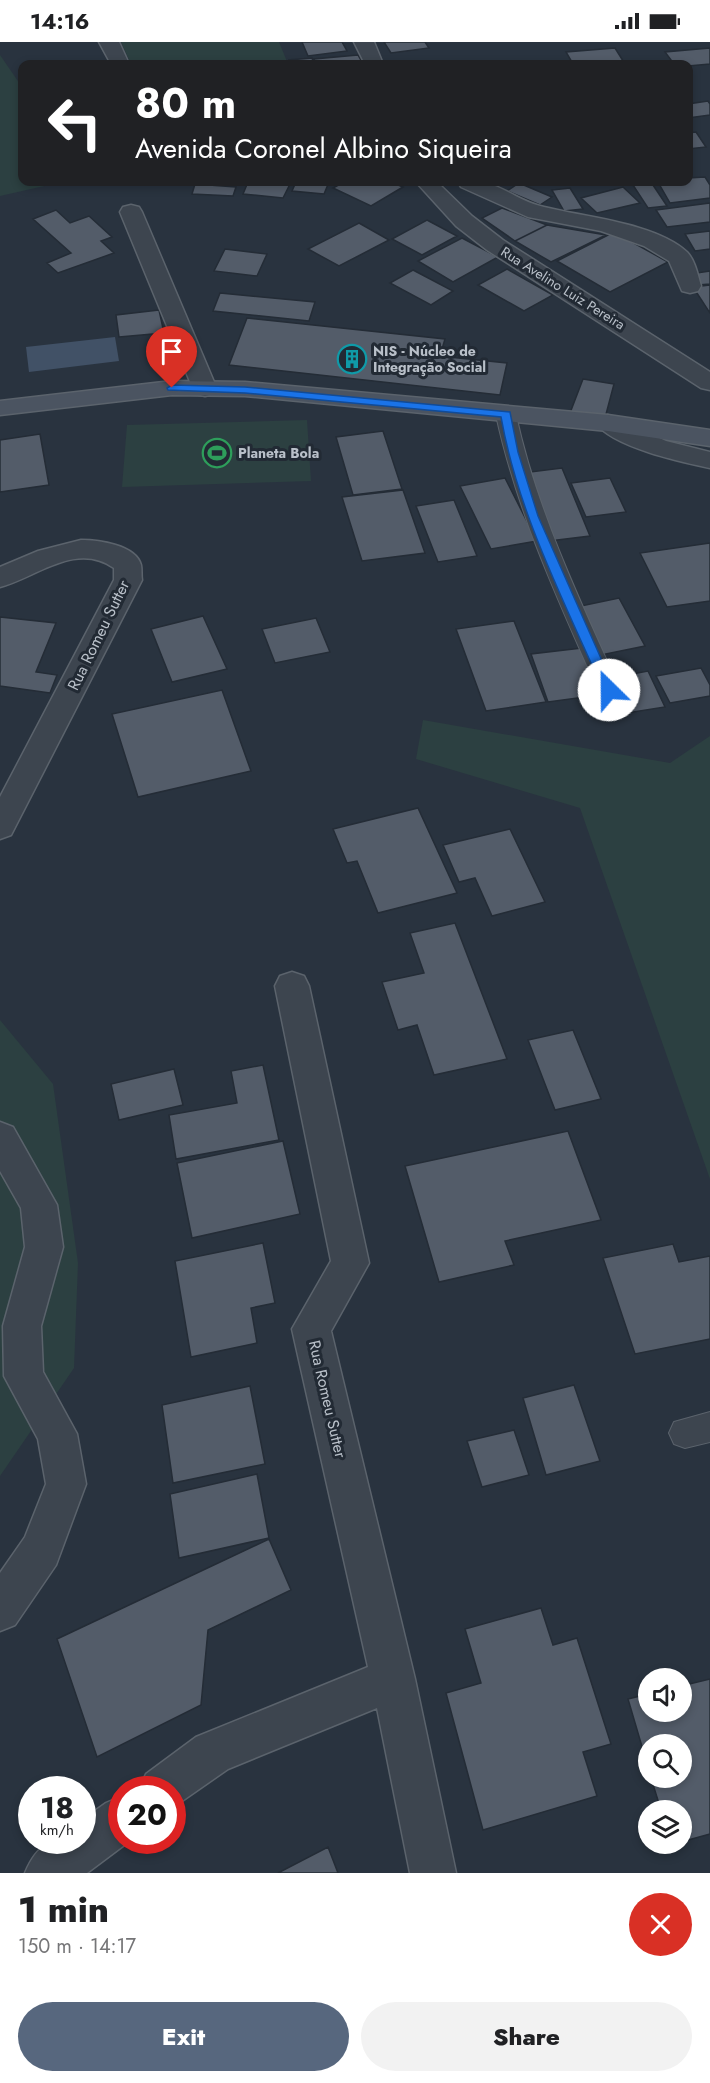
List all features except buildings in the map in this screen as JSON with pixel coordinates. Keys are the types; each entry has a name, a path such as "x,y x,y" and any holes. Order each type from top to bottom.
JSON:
{"main road":[{"path":"0,408 172,388 245,390 608,423 710,438"}],"street":[{"path":"109,42 118,60"},
{"path":"364,42 372,60"},
{"name":"Rua Avelino Luiz Pereira","path":"430,186 464,221 495,245 710,383"},
{"path":"478,186 536,212 606,225 652,241 679,257 690,286"},
{"path":"131,212 205,389"},
{"path":"608,423 650,446 710,460"},
{"name":"Rua Romeu Sutter","path":"0,578 54,555 76,549 98,547 117,554 127,564 128,580 0,827"},
{"name":"Rua Romeu Sutter","path":"292,986 350,1263 311,1329 393,1678 433,1873"},
{"path":"0,1138 39,1205 44,1247 22,1326 24,1376 57,1434 66,1484 41,1550 0,1610"},
{"path":"181,1776 212,1753 393,1678"},
{"path":"48,1873 108,1829"}],"lane":[{"path":"506,414 512,452 533,516 609,690"}],"green space":[{"path":"121,42 279,42 286,60 129,60"},
{"path":"0,55 18,81 18,186 44,186 0,196"},
{"name":"Planeta Bola","path":"307,420 311,481 122,487 127,425"},
{"path":"423,720 670,763 710,736 710,1179 580,808 416,759"},
{"path":"0,1020 53,1084 78,1263 74,1368 0,1476"}],"water":[{"path":"115,337 119,361 29,372 26,347"}],"place":[{"name":"NIS - Núcleo de Integração Social","path":"352,359"},
{"name":"Planeta Bola","path":"217,453"}],"route":[{"path":"172,388 245,390 506,414 512,452 533,516 609,690"}]}
